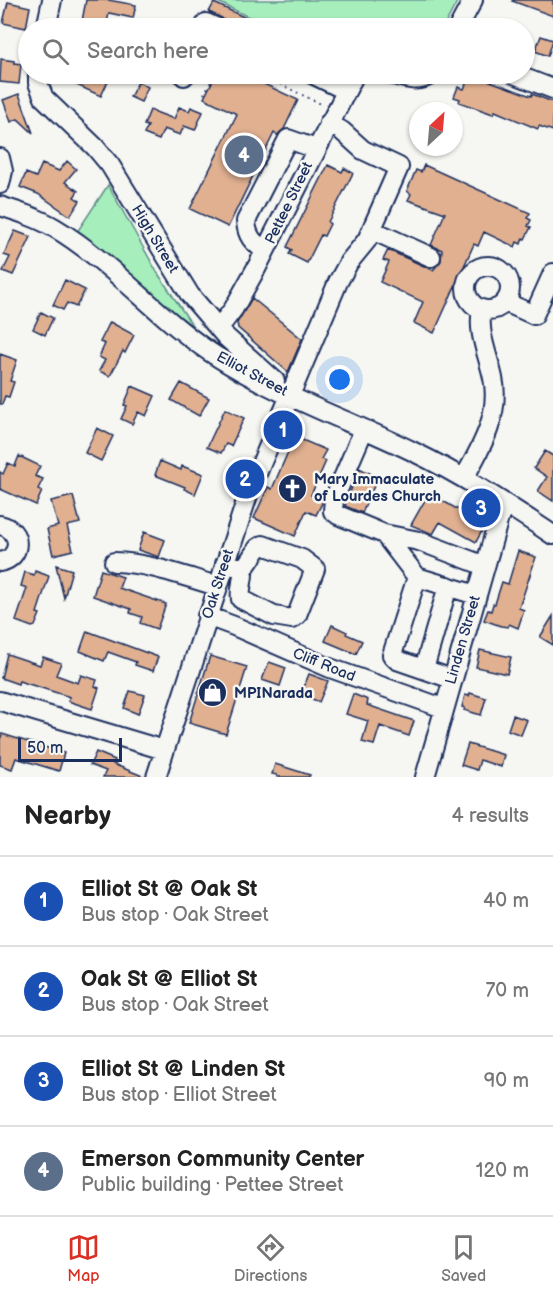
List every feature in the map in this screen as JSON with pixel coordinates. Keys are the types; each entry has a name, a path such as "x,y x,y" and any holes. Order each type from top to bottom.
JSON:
{"street":[{"path":"48,18 52,0"},
{"path":"463,18 473,0"},
{"path":"535,82 553,89"},
{"name":"High Street","path":"38,84 44,98 111,165 183,285 219,328 289,394"},
{"path":"333,84 345,90"},
{"name":"Pettee Street","path":"219,328 234,308 265,251 316,149 328,114 349,84"},
{"name":"Oak Street","path":"156,777 248,495 289,394 302,371 341,277 349,262 363,247 372,230 399,167 363,150 342,131 328,114"},
{"path":"265,251 252,242 247,233 246,221 288,139 316,149"},
{"path":"0,158 3,171 0,184"},
{"name":"Elliot Street","path":"1,211 43,222 62,233 125,281 206,350 238,369 464,478 553,535"},
{"path":"372,230 431,256"},
{"path":"491,265 501,268 508,276 511,290 505,302 493,310 482,309 470,300 466,286 468,277 480,266 491,265"},
{"path":"505,302 534,315 553,273"},
{"path":"464,478 486,436 494,407 494,380 480,321 482,309"},
{"path":"364,429 334,499 333,511 338,516 384,534 419,541 485,566"},
{"name":"Linden Street","path":"425,777 476,595 506,505"},
{"path":"0,525 12,530 18,541 11,558 0,562"},
{"path":"384,534 417,577 476,595"},
{"path":"263,545 302,559 315,569 297,615 292,619 274,616 241,598 243,570 258,548 263,545"},
{"path":"114,562 157,568 217,586"},
{"path":"225,564 243,570"},
{"path":"417,577 392,655 397,660 452,679"},
{"path":"424,669 448,586"},
{"name":"Cliff Road","path":"207,616 330,668 444,708"},
{"path":"0,701 164,750"}],"path":[{"path":"204,94 209,84"},
{"path":"279,84 328,114"}],"green space":[{"path":"214,0 458,0 448,18 251,18"},
{"path":"108,185 157,272 194,328 77,232"}],"building":[{"path":"86,0 108,0 136,5 133,18 109,13 108,18 83,18"},
{"path":"553,0 553,16 512,1"},
{"path":"8,2 30,7 28,18 18,18 18,26 3,23"},
{"path":"214,3 246,18 222,18 209,12"},
{"path":"541,36 553,40 548,56 535,51"},
{"path":"1,59 18,64 18,84 0,82"},
{"path":"74,84 107,84 101,96"},
{"path":"137,84 148,87 141,102 130,97"},
{"path":"211,84 264,84 298,100 284,129 277,135 274,133 228,227 190,209 237,114 204,98"},
{"path":"466,84 498,84 553,102 553,131 539,126 538,129 495,111 493,114 459,102 460,99 454,97 458,87 464,89"},
{"path":"19,94 33,133 18,119 11,122 3,100"},
{"path":"179,107 189,111 191,107 203,112 195,130 184,126 180,135 164,129 159,140 144,134 148,126 144,125 150,110 174,119"},
{"path":"67,161 76,169 65,182 78,191 74,197 80,201 70,216 38,194 20,187 26,173 36,177 42,164 59,171"},
{"path":"328,165 342,172 344,168 353,173 328,222 330,224 324,236 321,235 307,263 289,254 292,250 287,247"},
{"path":"424,165 530,213 527,218 531,220 528,226 531,227 525,239 523,238 521,244 517,242 515,247 484,232 478,246 474,244 434,333 414,323 423,302 380,282 389,262 383,260 388,250 433,270 441,261 442,250 431,245 445,213 408,200 411,194 407,191 416,170 421,172"},
{"path":"15,231 31,237 13,275 3,271 10,257 4,255"},
{"path":"65,280 85,290 76,307 67,303 63,310 53,305"},
{"path":"252,298 302,339 288,372 238,328 237,323"},
{"path":"41,312 53,318 45,335 33,329"},
{"path":"110,322 134,335 110,376 99,371 105,360 99,357 105,344 100,342"},
{"path":"0,354 17,360 10,381 14,382 9,397 5,396 2,404 0,404"},
{"path":"181,383 209,398 199,416 171,400"},
{"path":"132,386 155,396 146,416 138,412 132,424 121,419"},
{"path":"225,409 244,418 231,446 226,444 221,453 207,447"},
{"path":"97,428 113,436 101,461 85,453"},
{"name":"Mary Immaculate of Lourdes Church","path":"300,439 326,450 321,459 326,461 311,495 323,501 316,515 306,511 295,536 254,518 268,487 272,489 291,445 296,447"},
{"path":"545,451 553,456 553,501 538,491 547,477 534,468"},
{"path":"19,456 40,466 35,476 43,479 38,489 42,491 36,505 0,489 0,472 3,474 8,463 15,466"},
{"path":"160,461 181,470 182,466 203,474 195,494 184,489 185,487 155,475"},
{"path":"359,468 378,477 362,513 345,506"},
{"path":"429,493 462,512 469,510 481,517 485,525 476,542 440,522 433,534 411,525"},
{"path":"73,496 80,523 67,526 73,550 53,555 47,529 58,526 51,501"},
{"path":"144,532 165,540 159,557 138,550"},
{"path":"518,551 536,557 519,608 524,610 518,628 509,624 508,627 501,626 484,620 488,610 491,611 495,604 502,582 508,584"},
{"path":"56,565 72,570 64,598"},
{"path":"101,570 123,577 119,588 166,604 157,629 140,623 142,617 130,613 131,609 93,596"},
{"path":"35,571 49,576 37,613 40,614 35,626 32,627 16,621 27,588 21,586 25,572 34,575"},
{"path":"553,616 553,645 540,637"},
{"path":"332,625 362,641 356,654 325,641"},
{"path":"87,631 158,657 153,671 108,652 104,661 80,651"},
{"path":"480,650 511,657 507,674 476,667"},
{"path":"7,654 40,665 43,657 61,663 56,675 78,683 81,675 97,680 95,686 99,688 92,709 68,701 70,697 19,681 18,684 1,678"},
{"path":"210,656 247,667 226,734 189,723"},
{"path":"269,662 286,668 280,686 262,680"},
{"path":"309,674 328,681 319,702 301,694"},
{"path":"130,691 145,695 138,714 124,708"},
{"path":"470,693 486,698 481,715 464,710 465,708 462,707 465,695 469,696"},
{"path":"353,694 368,700 367,705 414,721 409,736 380,726 374,745 362,742 368,721 346,714"},
{"path":"513,715 527,720 521,735 508,730"},
{"path":"2,734 64,753 59,771 16,758 12,769 0,765"},
{"path":"468,744 504,755 501,767 480,760 477,770 461,765"},
{"path":"96,752 115,760 113,764 145,777 103,777 106,771 90,765"},
{"path":"275,764 310,775 309,777 277,777 272,774"}],"place":[{"name":"Emerson Community Center","path":"244,155"},
{"name":"Elliot St @ Oak St","path":"283,430"},
{"name":"Oak St @ Elliot St","path":"245,479"},
{"name":"Mary Immaculate of Lourdes Church","path":"293,488"},
{"name":"Elliot St @ Linden St","path":"481,508"},
{"name":"MPINarada","path":"213,693"}]}
